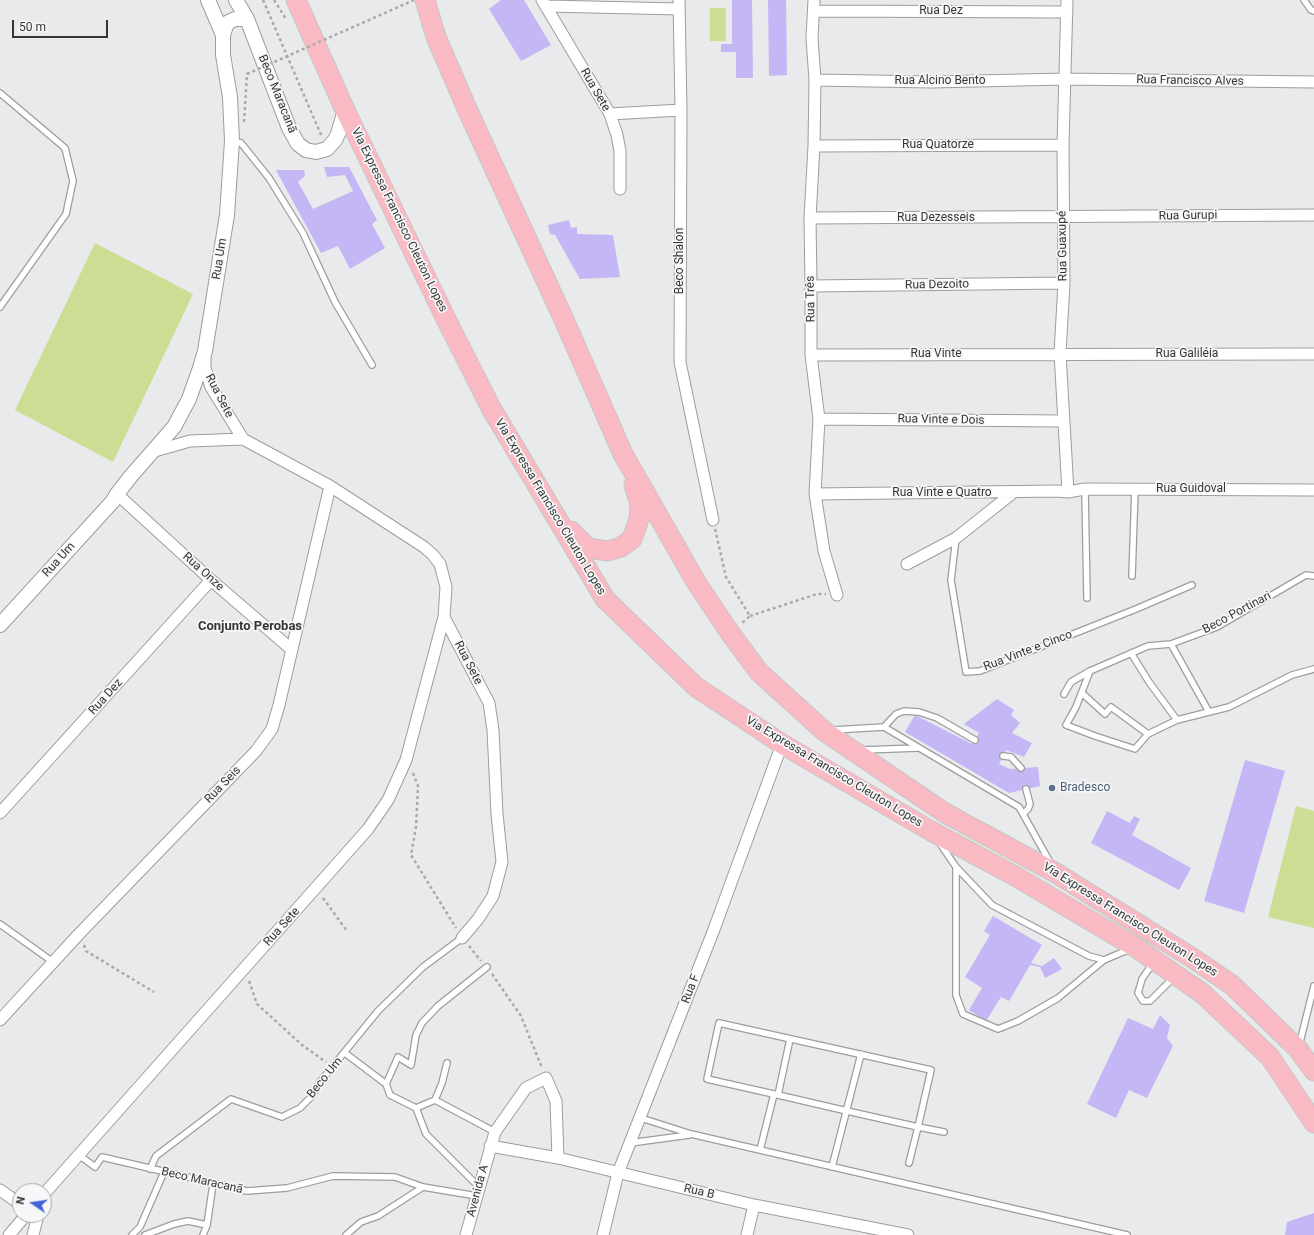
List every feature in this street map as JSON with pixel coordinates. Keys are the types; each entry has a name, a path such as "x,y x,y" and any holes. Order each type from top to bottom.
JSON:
{"highway":[{"path":"288,0 309,32"},
{"path":"296,0 309,32"},
{"path":"415,0 436,37"},
{"name":"Via Expressa Francisco Cleuton Lopes","path":"425,0 436,37 468,111 624,454 696,582 730,633 759,672 824,731 945,813 1056,873 1185,953 1232,985 1298,1049 1314,1071"},
{"name":"Via Expressa Francisco Cleuton Lopes","path":"309,32 446,319 491,408 605,599 696,687 782,744 931,831 1015,876 1135,947 1202,993 1270,1057 1314,1123"},
{"path":"557,518 588,548 608,551 621,547 632,539 639,518 640,504 624,454"}],"street":[{"name":"Rua Um","path":"0,625 113,501 151,452 174,427 190,399 206,351 227,215 232,141 230,97 223,55 222,35 208,0"},
{"name":"Beco Maracanã","path":"236,0 247,19 289,128 298,144 306,150 316,152 327,148"},
{"name":"Rua Guaxupé","path":"1067,0 1062,217 1064,283 1060,353 1068,492"},
{"path":"544,3 679,5"},
{"name":"Rua Sete","path":"544,3 610,114 617,135 620,151 620,189"},
{"name":"Beco Shalon","path":"679,5 681,110 680,362 712,520"},
{"name":"Rua Dez","path":"814,6 1067,12"},
{"name":"Rua Três","path":"814,6 812,38 815,80 814,146 810,218 812,355 819,419 815,494 824,551 837,595"},
{"path":"222,35 227,23 235,19 247,19"},
{"name":"Rua Alcino Bento","path":"815,80 932,82 1065,79"},
{"name":"Rua Francisco Alves","path":"1065,79 1314,82"},
{"path":"327,148 335,140 338,134 345,110"},
{"path":"610,114 681,110"},
{"name":"Rua Quatorze","path":"814,146 1063,145"},
{"name":"Rua Gurupi","path":"1062,217 1314,215"},
{"name":"Rua Dezesseis","path":"810,218 1062,217"},
{"name":"Rua Dezoito","path":"811,286 1064,283"},
{"name":"Rua Sete","path":"52,1185 368,829 388,800 406,760 444,617 446,587 440,564 433,555 424,547 330,486 243,439 211,387 205,368 206,351"},
{"name":"Rua Galiléia","path":"1060,353 1314,354"},
{"name":"Rua Vinte","path":"812,355 1060,353"},
{"name":"Rua Vinte e Dois","path":"819,419 1064,422"},
{"path":"151,452 190,441 243,439"},
{"name":"Rua Seis","path":"0,1020 79,934 256,751 272,729 279,705 291,648 330,486"},
{"name":"Rua Guidoval","path":"1068,492 1085,489 1314,490"},
{"path":"907,564 956,538 1014,492"},
{"name":"Rua Vinte e Quatro","path":"815,494 1068,492"},
{"name":"Rua Um","path":"0,615 108,495 117,494"},
{"name":"Rua Onze","path":"117,494 211,580 291,648"},
{"name":"Rua Dez","path":"0,813 211,580"},
{"name":"Rua Sete","path":"444,617 489,702 493,730 497,814 502,862 493,896 478,919 462,938"},
{"name":"Rua F","path":"603,1235 618,1173 641,1118 713,932 782,744"},
{"name":"Avenida A","path":"466,1235 495,1132 526,1088 546,1078 556,1101 558,1158"},
{"name":"Rua B","path":"490,1146 558,1158 754,1205 887,1233 908,1235"},
{"path":"0,1190 12,1198"},
{"path":"746,1235 754,1205"},
{"path":"9,1235 19,1223"},
{"path":"33,1235 36,1223"}],"lane":[{"path":"1304,0 1311,10 1314,10"},
{"path":"0,93 64,148 73,181 66,214 0,307"},
{"path":"232,141 241,143 269,178 303,233 335,302 372,365"},
{"path":"1085,489 1087,598"},
{"path":"1132,576 1134,489"},
{"name":"Rua Vinte e Cinco","path":"956,538 950,580 966,672 980,671 1192,585"},
{"name":"Beco Portinari","path":"1064,694 1071,682 1090,671 1148,646 1171,644 1217,627 1306,575 1314,576"},
{"path":"1171,644 1209,712"},
{"path":"1131,653 1149,682 1177,720"},
{"path":"1090,671 1082,693 1066,725 1135,749 1148,734 1177,720 1229,707 1292,675 1314,669"},
{"path":"1082,693 1105,714 1111,707 1148,734"},
{"path":"884,727 896,714 904,711 919,712 937,718 975,740"},
{"path":"824,731 884,727 1018,807 1056,873"},
{"path":"852,750 918,748"},
{"path":"1003,756 1011,757 1021,768"},
{"path":"1023,814 1028,809 1030,804 1026,789"},
{"path":"931,831 956,867 992,905 1089,956 1104,960"},
{"path":"956,867 956,995 963,1014 998,1029 1018,1021 1058,998 1104,960 1135,947"},
{"path":"0,924 53,962"},
{"name":"Beco Um","path":"150,1169 156,1156 231,1099 282,1117 300,1108 312,1096 320,1082 378,1011 423,967 462,938"},
{"path":"1155,961 1142,979 1138,993 1142,1001 1150,1001 1176,975"},
{"path":"386,1084 398,1057 411,1065 416,1035 422,1023 438,1006 487,967"},
{"path":"1298,1049 1314,986"},
{"path":"909,1163 918,1127 931,1070 719,1023 706,1079 918,1127 944,1132"},
{"path":"760,1150 790,1039"},
{"path":"345,1053 386,1084 390,1095 416,1108 426,1134 478,1191"},
{"path":"832,1167 860,1054"},
{"path":"416,1108 435,1100 442,1083 447,1063"},
{"path":"435,1100 495,1132"},
{"path":"641,1118 691,1134 1127,1235"},
{"path":"630,1143 691,1134"},
{"name":"Beco Maracanã","path":"79,1155 95,1167 102,1157 247,1191 287,1188 333,1176 395,1177 423,1187 478,1191"},
{"path":"132,1235 140,1227 164,1172"},
{"path":"203,1235 213,1184"},
{"path":"346,1235 361,1222 378,1216 423,1187"},
{"path":"145,1235 174,1224 188,1221 206,1225"}],"path":[{"path":"262,0 327,148"},
{"path":"244,122 247,74 415,0"},
{"path":"712,520 726,577 750,616"},
{"path":"730,633 750,616 817,594 837,595"},
{"path":"316,888 347,931"},
{"path":"79,934 86,952 154,992"},
{"path":"244,969 257,1004 302,1046 333,1067"}],"green space":[{"path":"710,8 726,8 726,41 710,41"},
{"path":"95,243 193,294 113,462 15,410"},
{"path":"1296,806 1314,811 1314,928 1268,917"}],"building":[{"path":"501,0 524,0 551,45 521,61 489,9"},
{"path":"732,0 752,0 753,78 736,78 736,52 721,52 721,44 732,44"},
{"path":"768,0 786,0 787,75 769,76"},
{"path":"324,167 349,167 377,220 372,224 385,248 350,269 338,246 321,253 276,170 304,170 305,176 298,182 313,209 353,191 345,175 327,177"},
{"path":"569,220 571,228 577,227 577,234 613,235 620,277 580,279 555,235 550,234 548,225"},
{"path":"997,699 1014,710 1011,715 1020,723 1012,733 1032,743 1024,757 1006,750 999,764 1010,769 1038,767 1040,786 1009,793 905,732 915,715 972,744 979,733 964,724"},
{"path":"1245,760 1285,771 1244,913 1204,901"},
{"path":"1107,811 1130,823 1134,816 1140,819 1132,835 1191,868 1179,890 1091,843"},
{"path":"993,916 1042,945 1031,963 1042,966 1054,958 1062,969 1045,978 1040,967 1030,965 1009,1001 1001,997 986,1021 969,1010 982,988 965,977 990,935 984,931"},
{"path":"1160,1015 1170,1025 1167,1038 1173,1046 1147,1098 1129,1090 1116,1118 1087,1104 1128,1018 1153,1029"},
{"path":"1314,1213 1314,1235 1285,1235 1287,1222"}],"place":[{"name":"Bradesco","path":"1052,788"}],"district":[{"name":"Conjunto Perobas","path":"250,627"}]}
